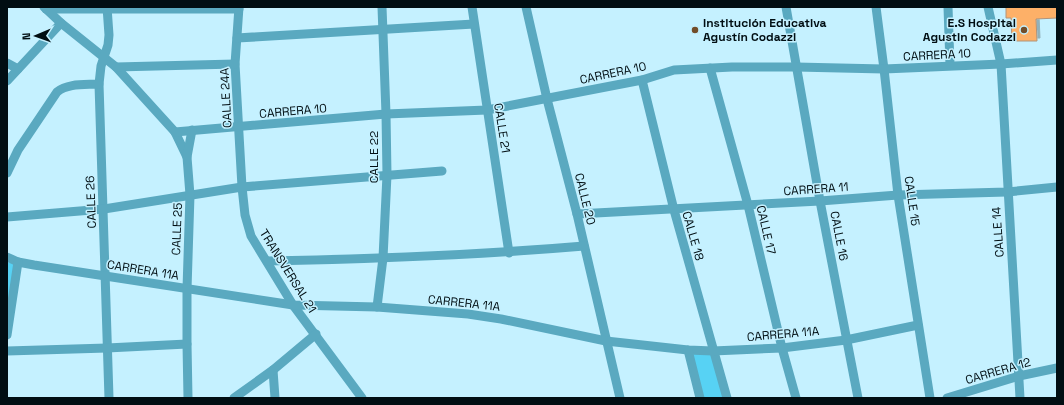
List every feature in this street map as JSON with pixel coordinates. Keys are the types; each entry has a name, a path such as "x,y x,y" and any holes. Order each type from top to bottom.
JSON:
{"street":[{"name":"CALLE 22","path":"377,307 383,258 387,175 382,7"},
{"name":"CALLE 21","path":"472,7 509,252"},
{"name":"CALLE 20","path":"526,7 546,99 577,214 620,398"},
{"name":"CALLE 16","path":"786,7 820,201 858,398"},
{"name":"CALLE 15","path":"876,7 898,195 930,398"},
{"path":"948,7 950,65"},
{"name":"CALLE 14","path":"988,7 1001,64 1007,192 1020,398"},
{"path":"45,8 239,8"},
{"name":"CALLE 25","path":"45,8 60,23 116,67 175,132 187,156"},
{"name":"CALLE 26","path":"107,8 109,34 108,45 101,66 99,84 109,398"},
{"name":"CALLE 24A","path":"239,8 235,64 240,128 242,187"},
{"path":"7,81 60,23"},
{"path":"237,38 474,24"},
{"name":"CARRERA 10","path":"175,132 240,128 386,114 487,110 642,80 674,70 796,67 884,69 1057,60"},
{"path":"7,62 18,69"},
{"path":"116,67 235,64"},
{"name":"CALLE 17","path":"710,68 748,205 782,348 796,398"},
{"name":"CALLE 18","path":"642,80 674,210 727,398"},
{"path":"7,173 18,150 57,92 62,87 99,84"},
{"name":"CALLE 25","path":"188,398 187,289 190,195 187,156 192,130"},
{"path":"7,217 104,209 242,187 442,171"},
{"name":"TRANSVERSAL 21","path":"242,187 245,215 250,236 267,261 293,305 362,398"},
{"name":"CARRERA 11","path":"577,214 674,210 898,195 1007,192 1057,187"},
{"path":"267,261 383,258 509,252 584,246"},
{"name":"CARRERA 11A","path":"7,258 18,262 106,277 293,305 377,307 494,318 606,341 688,350 713,351 782,348 846,340 918,325"},
{"path":"7,335 18,262"},
{"path":"234,398 273,370 316,334"},
{"path":"7,351 187,344"},
{"path":"688,350 700,398"},
{"name":"CARRERA 12","path":"947,398 1019,376 1057,368"},
{"path":"273,370 275,398"}],"shaded area":[{"path":"7,262 15,264 7,320"},
{"path":"691,352 712,353 724,398 702,398"}],"building":[{"name":"E.S Hospital Agustin Codazzi","path":"1006,7 1057,7 1057,18 1036,19 1037,41 1012,41 1011,18 1006,18"}],"place":[{"name":"Institución Educativa Agustín Codazzi","path":"695,30"},
{"name":"E.S Hospital Agustin Codazzi","path":"1024,30"}]}
